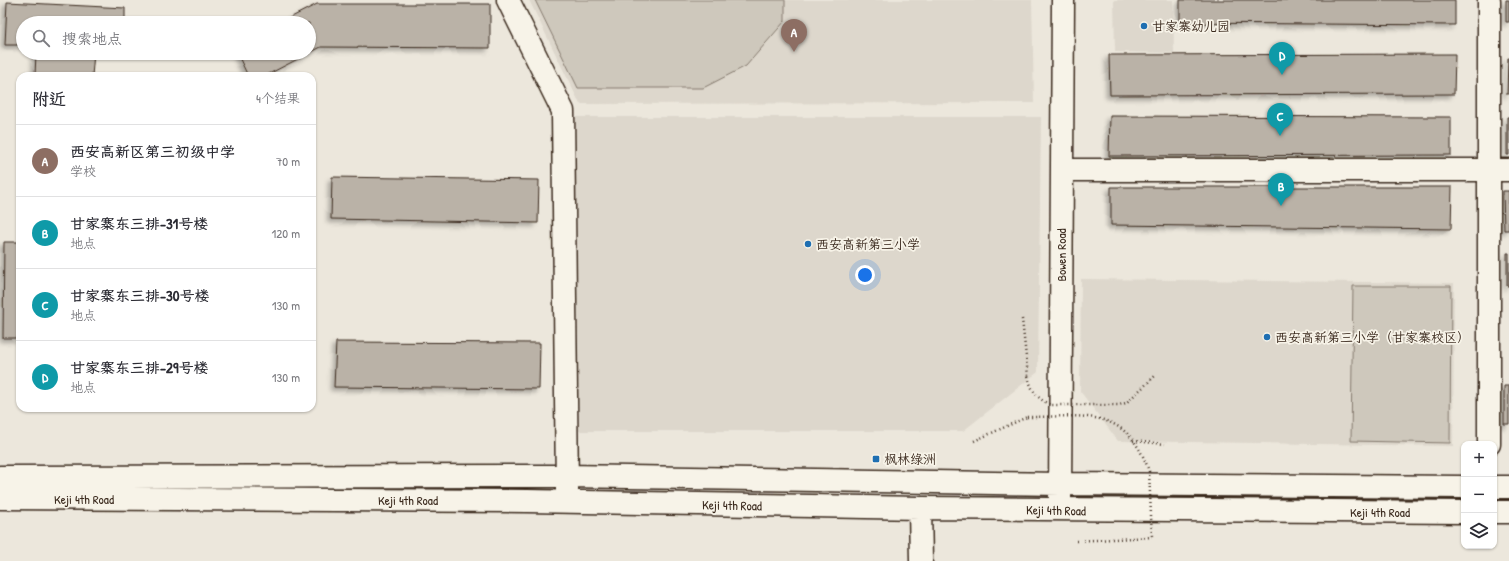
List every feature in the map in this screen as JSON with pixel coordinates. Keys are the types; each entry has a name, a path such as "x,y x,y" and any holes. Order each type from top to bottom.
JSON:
{"street":[{"path":"508,0 562,111 567,501"},
{"name":"Bowen Road","path":"1060,510 1063,0"},
{"path":"1489,0 1500,170 1489,441"},
{"path":"1062,170 1500,170"},
{"name":"Keji 4th Road","path":"0,477 567,476 1060,484 1461,487"},
{"path":"1497,487 1509,487"},
{"name":"Keji 4th Road","path":"0,498 567,501 1060,510 1461,512"},
{"path":"920,508 921,561"},
{"path":"1497,512 1509,512"}],"path":[{"path":"1022,319 1030,386 1042,401 1051,405 1119,405 1126,403 1154,376"},
{"path":"974,441 1027,417 1101,418 1120,427 1130,436 1146,460 1149,471 1152,537 1076,541"},
{"path":"1133,441 1165,444"}],"shaded area":[{"path":"529,0 1032,0 1034,103 580,104"},
{"path":"535,0 785,0 785,21 746,66 703,88 578,88"},
{"name":"甘家寨幼儿园","path":"1114,0 1173,0 1174,53 1115,52"},
{"name":"西安高新第三小学","path":"575,117 1041,117 1038,372 963,431 579,431"},
{"name":"西安高新第三小学（甘家寨校区）","path":"1081,279 1454,283 1453,446 1118,441 1080,391"},
{"path":"1353,286 1451,286 1450,443 1351,441"}],"building":[{"path":"1180,0 1455,0 1455,25 1180,23"},
{"path":"1506,0 1509,0 1509,22 1506,22"},
{"path":"7,2 125,8 125,16 16,16 16,45 5,45"},
{"path":"317,4 490,4 490,48 321,47 316,50 316,16 294,16"},
{"path":"1455,54 1454,94 1110,95 1109,55"},
{"path":"1508,58 1509,94 1507,94"},
{"path":"36,60 93,60 92,72 35,72"},
{"path":"240,60 296,60 273,72 246,72"},
{"path":"1110,116 1451,117 1451,155 1109,156"},
{"path":"1507,117 1509,117 1509,155 1507,155"},
{"path":"332,177 539,180 538,223 331,219"},
{"path":"1111,187 1452,187 1451,229 1111,225"},
{"path":"1503,191 1509,191 1509,230 1504,230"},
{"path":"4,242 16,242 16,338 3,338"},
{"path":"1507,253 1509,253 1509,286 1507,286"},
{"path":"336,342 540,343 539,389 334,387"},
{"path":"1504,386 1509,386 1509,424 1504,424"}],"place":[{"name":"甘家寨幼儿园","path":"1144,26"},
{"name":"西安高新区第三初级中学","path":"794,52"},
{"name":"甘家寨东三排-29号楼","path":"1282,75"},
{"name":"甘家寨东三排-30号楼","path":"1280,136"},
{"name":"甘家寨东三排-31号楼","path":"1281,206"},
{"name":"西安高新第三小学","path":"808,244"},
{"name":"西安高新第三小学（甘家寨校区）","path":"1267,337"},
{"name":"枫林绿洲","path":"876,459"}]}
